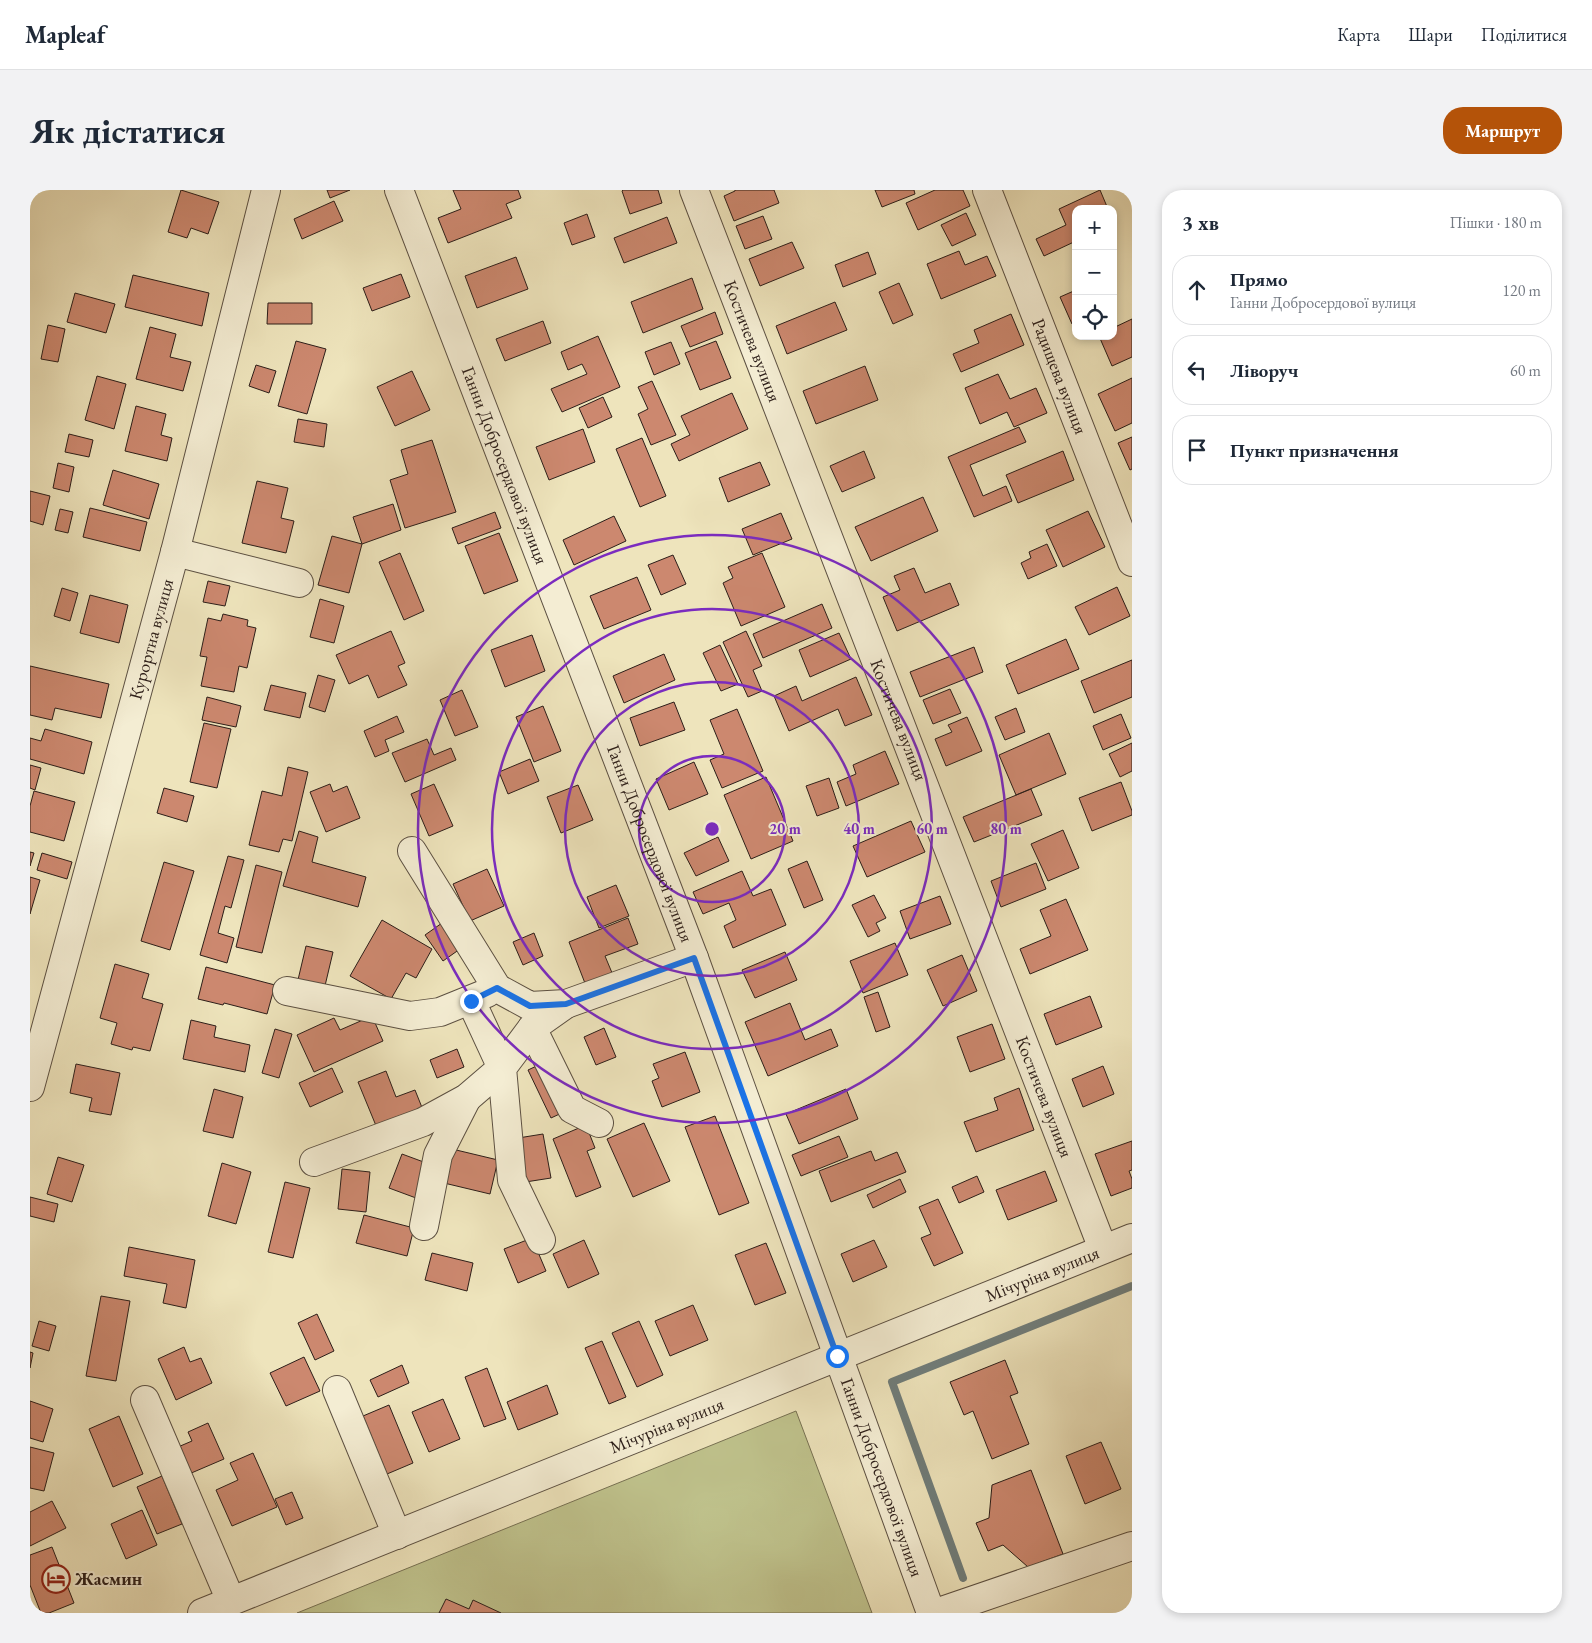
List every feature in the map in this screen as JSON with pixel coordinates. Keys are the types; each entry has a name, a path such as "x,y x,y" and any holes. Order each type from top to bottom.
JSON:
{"street":[{"name":"Курортна вулиця","path":"30,1087 174,552 266,190"},
{"name":"Ганни Добросердової вулиця","path":"399,190 694,958 931,1613"},
{"name":"Костичева вулиця","path":"694,190 1104,1249"},
{"name":"Радищева вулиця","path":"987,190 1132,562"},
{"path":"174,552 299,583"},
{"path":"412,851 497,988 530,1006 566,1004"},
{"path":"314,1162 423,1122 467,1098 502,1068 532,1028 566,1004 694,958"},
{"path":"286,991 410,1016 440,1012 471,1001 497,988"},
{"path":"471,1001 502,1068 512,1180 541,1240"},
{"path":"532,1028 572,1109 599,1122"},
{"path":"424,1226 438,1155 467,1098"},
{"name":"Мічуріна вулиця","path":"202,1613 1132,1238"},
{"path":"337,1390 397,1535"},
{"path":"145,1400 231,1602"},
{"path":"936,1613 1132,1546"}],"green space":[{"path":"796,1411 872,1613 297,1613"}],"building":[{"path":"181,190 219,202 208,234 191,228 187,238 168,232"},
{"path":"327,190 350,190 330,198"},
{"path":"453,190 518,190 521,198 506,204 512,218 448,243 438,218 461,209"},
{"path":"623,190 658,190 662,203 630,214"},
{"path":"735,190 774,190 779,203 734,221 724,196"},
{"path":"875,190 914,190 915,194 882,207"},
{"path":"935,190 963,190 970,206 918,230 906,203"},
{"path":"1100,190 1106,205 1072,205 1072,243 1044,256 1036,239 1066,225 1059,209"},
{"path":"334,201 343,221 302,239 294,219"},
{"path":"966,213 976,235 952,246 941,225"},
{"path":"587,214 595,237 572,245 564,223"},
{"path":"763,216 772,239 745,249 736,226"},
{"path":"667,217 677,243 624,263 614,238"},
{"path":"792,242 804,268 760,286 749,259"},
{"path":"959,251 965,265 987,256 996,276 941,299 927,264"},
{"path":"868,252 876,274 843,287 835,265"},
{"path":"516,257 528,289 477,308 465,276"},
{"path":"401,274 410,297 372,311 363,288"},
{"path":"133,275 209,293 202,326 125,307"},
{"path":"692,278 703,309 643,333 631,302"},
{"path":"899,283 913,315 893,324 879,292"},
{"path":"1072,292 1072,324 1060,297"},
{"path":"75,293 115,304 106,333 67,322"},
{"path":"835,302 847,330 787,354 776,326"},
{"path":"268,303 312,303 312,324 267,324"},
{"path":"715,312 723,334 690,347 681,326"},
{"path":"1011,314 1024,345 961,372 953,354 979,343 974,330"},
{"path":"1132,319 1132,357 1112,366 1101,340 1117,340 1117,326"},
{"path":"543,321 551,343 505,361 496,339"},
{"path":"48,325 65,329 58,362 41,359"},
{"path":"150,327 176,334 170,357 191,362 183,391 136,379"},
{"path":"598,336 620,387 562,412 551,389 587,374 582,364 568,370 561,352"},
{"path":"296,341 326,349 307,414 278,406"},
{"path":"716,341 731,378 700,390 685,353"},
{"path":"671,342 680,364 654,375 645,352"},
{"path":"256,365 276,371 269,393 249,386"},
{"path":"865,366 878,400 816,424 803,391"},
{"path":"412,371 430,410 395,426 377,387"},
{"path":"998,374 1010,399 1036,388 1047,413 1014,427 1007,412 980,424 965,388"},
{"path":"97,376 126,384 114,429 85,420"},
{"path":"1132,378 1132,423 1115,431 1098,394"},
{"path":"652,381 676,435 651,445 638,414 648,409 638,387"},
{"path":"732,393 748,429 679,461 671,444 690,435 681,416"},
{"path":"603,397 612,417 588,428 579,408"},
{"path":"136,406 166,414 161,435 172,438 167,461 125,451"},
{"path":"298,419 327,424 324,447 294,442"},
{"path":"1019,427 1026,442 970,465 983,496 1006,486 1012,501 974,517 948,457"},
{"path":"583,429 595,462 549,480 536,447"},
{"path":"69,434 93,440 89,457 65,452"},
{"path":"1132,437 1132,469 1130,470 1118,443"},
{"path":"642,438 666,496 640,507 616,449"},
{"path":"432,440 456,512 405,528 390,480 408,474 401,450"},
{"path":"864,451 875,478 842,492 830,466"},
{"path":"1063,451 1074,480 1018,503 1006,475"},
{"path":"760,462 770,485 728,502 719,478"},
{"path":"58,463 74,467 69,492 53,488"},
{"path":"113,470 159,484 149,519 103,505"},
{"path":"257,481 288,488 281,518 294,521 286,553 242,543"},
{"path":"30,491 50,496 43,525 30,521"},
{"path":"923,497 938,531 871,561 855,527"},
{"path":"393,504 401,530 362,544 353,517"},
{"path":"90,508 147,522 140,551 83,537"},
{"path":"60,509 73,512 68,533 55,530"},
{"path":"1088,511 1105,547 1063,567 1046,530"},
{"path":"495,512 501,528 458,544 452,528"},
{"path":"781,513 792,539 753,555 742,529"},
{"path":"614,516 626,541 574,565 563,540"},
{"path":"499,533 518,581 484,594 465,546"},
{"path":"332,536 362,544 349,593 318,585"},
{"path":"1047,544 1057,566 1028,579 1021,563 1031,558 1029,552"},
{"path":"400,553 424,611 404,620 379,562"},
{"path":"762,553 785,607 741,626 723,583 733,578 728,567"},
{"path":"673,555 686,584 661,595 648,565"},
{"path":"914,568 925,593 950,583 959,605 897,631 883,597 900,590 894,576"},
{"path":"637,577 651,610 604,629 590,596"},
{"path":"208,581 230,586 225,606 203,602"},
{"path":"1117,587 1130,616 1089,635 1075,607"},
{"path":"62,588 78,593 70,621 54,616"},
{"path":"90,595 128,605 119,643 80,633"},
{"path":"320,599 344,606 334,643 310,637"},
{"path":"822,604 832,628 763,658 753,634"},
{"path":"223,614 248,620 247,626 256,628 247,668 239,666 234,692 201,686 207,657 200,656 208,618 221,621"},
{"path":"391,631 405,663 398,666 407,685 378,698 368,675 349,684 336,655"},
{"path":"746,631 762,666 753,670 762,691 748,697 723,642"},
{"path":"839,633 851,659 810,677 799,650"},
{"path":"532,635 545,671 505,687 491,650"},
{"path":"1066,639 1079,669 1018,694 1006,665"},
{"path":"720,645 738,684 721,691 703,653"},
{"path":"974,647 983,672 920,697 910,672"},
{"path":"664,654 675,680 624,703 613,676"},
{"path":"1132,660 1132,697 1094,713 1081,681"},
{"path":"30,666 109,684 101,718 55,708 52,720 30,715"},
{"path":"318,675 335,680 325,712 309,707"},
{"path":"856,677 872,715 845,726 838,709 789,731 774,696 796,686 802,701"},
{"path":"271,685 306,693 300,718 264,710"},
{"path":"950,689 961,713 933,724 923,700"},
{"path":"462,690 478,727 455,736 440,700"},
{"path":"207,697 241,706 236,727 202,720"},
{"path":"674,702 685,730 640,746 630,718"},
{"path":"543,706 561,751 534,762 516,717"},
{"path":"1016,708 1025,732 1005,740 995,717"},
{"path":"737,709 763,771 722,788 710,760 724,754 710,720"},
{"path":"1121,714 1131,738 1103,750 1093,726"},
{"path":"397,716 404,732 385,740 389,751 375,757 364,731"},
{"path":"967,717 982,751 946,766 935,739 952,732 948,725"},
{"path":"204,723 231,729 217,788 190,782"},
{"path":"45,729 92,742 84,774 30,759 30,738 41,741"},
{"path":"1049,733 1066,774 1016,795 999,755"},
{"path":"427,739 434,755 451,748 456,760 405,782 392,753"},
{"path":"1132,743 1132,771 1120,777 1109,754"},
{"path":"885,751 899,784 846,806 837,782 856,774 853,765"},
{"path":"530,759 539,781 508,794 499,772"},
{"path":"694,762 708,794 669,810 656,779"},
{"path":"30,765 41,768 35,790 30,788"},
{"path":"288,767 308,772 292,841 283,839 279,852 249,845 262,791 282,796"},
{"path":"766,777 793,841 751,859 724,795"},
{"path":"829,778 839,808 817,816 806,786"},
{"path":"1121,782 1132,815 1092,831 1079,798"},
{"path":"330,784 333,792 347,786 360,818 326,832 310,792"},
{"path":"434,784 453,826 429,836 411,794"},
{"path":"578,785 593,820 561,833 547,797"},
{"path":"164,788 194,796 187,822 157,813"},
{"path":"1031,789 1042,815 974,842 963,817"},
{"path":"34,791 75,802 64,841 30,832 30,806"},
{"path":"911,821 925,852 867,877 853,846"},
{"path":"1063,830 1079,868 1048,881 1031,844"},
{"path":"299,831 318,837 312,862 366,877 358,907 283,886"},
{"path":"718,837 729,861 696,876 684,853"},
{"path":"30,852 34,853 30,866"},
{"path":"42,853 72,862 67,879 37,870"},
{"path":"228,856 244,860 231,908 225,906 218,933 234,938 227,963 200,955"},
{"path":"807,861 823,900 804,908 788,869"},
{"path":"164,862 194,871 170,950 141,941"},
{"path":"1036,863 1046,889 1001,907 991,881"},
{"path":"256,865 282,872 262,953 236,947"},
{"path":"487,869 504,906 470,921 453,884"},
{"path":"742,871 753,896 771,889 786,925 733,948 724,926 736,920 729,903 703,914 693,892"},
{"path":"30,877 40,880 30,914"},
{"path":"616,885 629,916 599,928 587,897"},
{"path":"874,895 886,918 876,923 880,931 868,937 852,905"},
{"path":"940,896 951,924 910,939 900,911"},
{"path":"1066,899 1088,950 1030,974 1020,949 1051,936 1040,910"},
{"path":"628,918 638,944 605,956 615,980 588,991 569,942"},
{"path":"382,920 432,949 416,978 406,973 391,999 350,976"},
{"path":"442,923 460,949 443,961 425,935"},
{"path":"534,933 543,956 523,965 513,942"},
{"path":"895,943 908,975 863,993 850,961"},
{"path":"306,946 333,952 324,990 297,984"},
{"path":"785,952 797,980 755,998 742,970"},
{"path":"962,955 977,991 943,1006 927,970"},
{"path":"115,964 149,974 142,998 163,1004 150,1051 133,1047 132,1050 111,1044 117,1023 100,1018"},
{"path":"206,967 275,985 267,1014 224,1003 223,1005 198,999"},
{"path":"878,992 890,1027 876,1032 864,997"},
{"path":"1090,996 1102,1027 1056,1045 1044,1014"},
{"path":"790,1003 805,1040 831,1029 838,1046 768,1076 745,1022"},
{"path":"372,1016 383,1041 314,1072 297,1035 334,1018 340,1030"},
{"path":"191,1020 216,1026 214,1037 250,1045 245,1072 183,1059"},
{"path":"992,1024 1005,1059 970,1072 957,1037"},
{"path":"604,1028 616,1057 596,1065 584,1037"},
{"path":"275,1029 292,1034 279,1078 262,1073"},
{"path":"457,1049 464,1067 437,1078 430,1060"},
{"path":"685,1052 700,1092 662,1107 652,1081 659,1078 653,1064"},
{"path":"543,1063 566,1111 551,1118 528,1070"},
{"path":"76,1064 120,1073 111,1115 89,1111 92,1098 70,1093"},
{"path":"1103,1066 1114,1094 1083,1107 1072,1079"},
{"path":"332,1068 343,1092 310,1107 299,1083"},
{"path":"386,1071 396,1097 415,1090 425,1115 379,1133 358,1082"},
{"path":"1019,1088 1034,1130 976,1152 964,1122 998,1110 994,1098"},
{"path":"214,1089 243,1097 233,1138 203,1131"},
{"path":"846,1089 858,1119 799,1144 786,1114"},
{"path":"715,1116 749,1203 719,1215 685,1127"},
{"path":"644,1123 670,1181 633,1197 607,1139"},
{"path":"586,1125 595,1148 587,1151 601,1187 576,1197 553,1139"},
{"path":"543,1134 551,1178 519,1183 512,1139"},
{"path":"839,1136 848,1157 801,1176 792,1155"},
{"path":"1132,1141 1132,1170 1129,1171 1132,1179 1132,1188 1111,1196 1095,1154"},
{"path":"452,1149 498,1160 490,1194 444,1183"},
{"path":"871,1151 875,1161 897,1152 906,1172 831,1202 819,1171"},
{"path":"402,1154 429,1164 416,1198 389,1188"},
{"path":"58,1157 84,1165 72,1202 47,1194"},
{"path":"222,1163 251,1172 236,1224 208,1216"},
{"path":"342,1169 370,1172 366,1212 338,1209"},
{"path":"1045,1171 1057,1201 1008,1220 996,1190"},
{"path":"977,1176 984,1192 959,1203 952,1187"},
{"path":"900,1179 906,1192 873,1208 867,1195"},
{"path":"285,1182 310,1188 293,1258 268,1252"},
{"path":"30,1197 58,1204 54,1222 30,1216"},
{"path":"938,1199 963,1253 934,1266 921,1238 931,1234 919,1207"},
{"path":"364,1215 414,1228 407,1256 356,1243"},
{"path":"532,1238 546,1271 518,1283 504,1249"},
{"path":"584,1240 599,1274 568,1288 553,1254"},
{"path":"874,1240 887,1267 853,1282 841,1254"},
{"path":"766,1243 786,1293 755,1305 735,1255"},
{"path":"129,1247 195,1260 186,1308 163,1303 167,1284 124,1276"},
{"path":"432,1253 473,1263 467,1291 425,1280"},
{"path":"101,1296 130,1301 116,1381 86,1376"},
{"path":"693,1305 708,1340 670,1356 655,1321"},
{"path":"317,1314 334,1351 315,1360 298,1323"},
{"path":"39,1321 56,1326 49,1351 32,1346"},
{"path":"639,1321 663,1375 637,1387 612,1333"},
{"path":"602,1341 626,1397 609,1404 585,1348"},
{"path":"184,1347 190,1362 201,1358 212,1383 176,1400 158,1359"},
{"path":"30,1352 33,1353 30,1368"},
{"path":"304,1357 320,1391 286,1406 270,1373"},
{"path":"1005,1360 1018,1393 1010,1396 1029,1444 992,1459 973,1411 964,1415 950,1382"},
{"path":"402,1365 409,1383 378,1397 370,1380"},
{"path":"487,1368 506,1419 484,1427 465,1377"},
{"path":"547,1385 558,1414 518,1430 507,1402"},
{"path":"443,1399 460,1439 429,1452 412,1412"},
{"path":"30,1401 53,1409 43,1442 30,1438"},
{"path":"389,1405 413,1463 387,1474 363,1416"},
{"path":"119,1416 143,1474 113,1487 89,1429"},
{"path":"208,1423 224,1459 189,1474 178,1447 192,1441 188,1432"},
{"path":"1101,1442 1121,1489 1085,1504 1066,1456"},
{"path":"30,1447 54,1453 44,1491 30,1488"},
{"path":"253,1453 277,1507 232,1526 216,1490 238,1480 230,1463"},
{"path":"1031,1470 1063,1554 1028,1567 1003,1545 988,1551 976,1523 989,1518 992,1485"},
{"path":"162,1476 182,1524 157,1534 137,1487"},
{"path":"292,1492 303,1518 286,1525 275,1499"},
{"path":"52,1501 66,1528 30,1546 30,1512"},
{"path":"142,1510 157,1545 126,1559 111,1524"},
{"path":"52,1547 74,1603 49,1613 41,1613 30,1585 30,1555"},
{"path":"446,1599 469,1609 473,1600 501,1613 439,1613"}],"waterway":[{"path":"963,1578 892,1382 1132,1286"}],"place":[{"name":"Жасмин","path":"56,1579"}],"route":[{"path":"471,1001 497,988 530,1006 566,1004 694,958 837,1356"}]}
